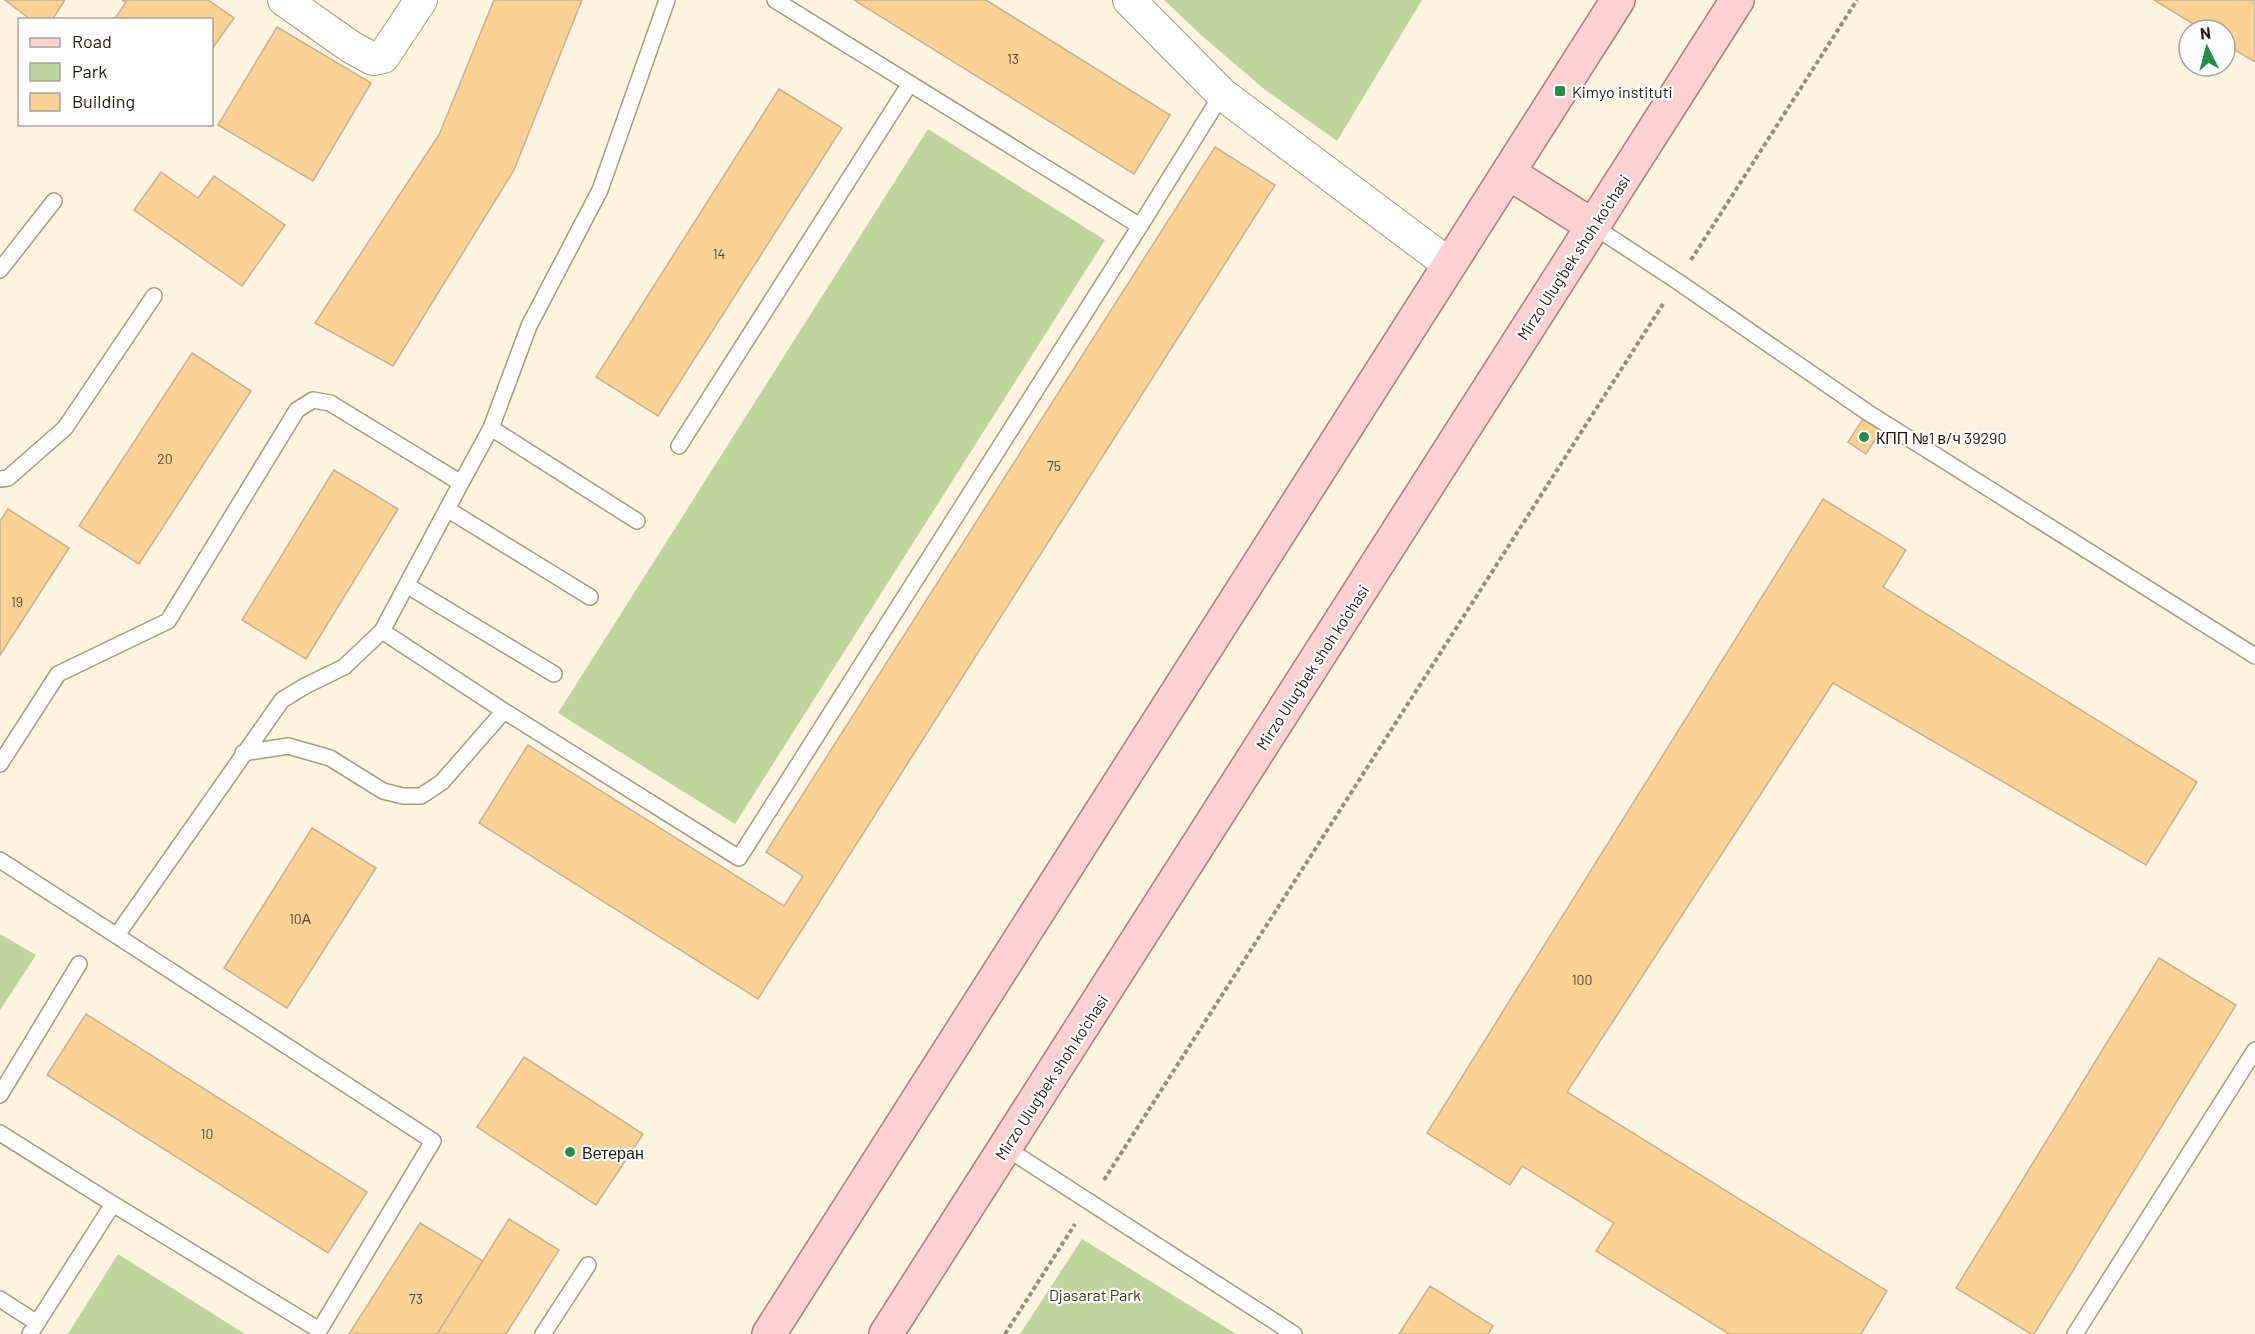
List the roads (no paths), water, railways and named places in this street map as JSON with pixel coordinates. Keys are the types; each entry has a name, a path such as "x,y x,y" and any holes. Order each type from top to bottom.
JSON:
{"main road":[{"path":"769,1334 1618,0"},
{"name":"Mirzo Ulug'bek shoh ko'chasi","path":"886,1334 1737,0"},
{"path":"1509,173 1593,226"}],"street":[{"path":"284,0 351,47 373,59 382,57 421,0"},
{"path":"1129,0 1222,94 1450,265"}],"lane":[{"path":"117,935 282,700 344,667 382,631 491,428 529,326 600,190 667,0"},
{"path":"775,0 1140,226"},
{"path":"679,446 909,85"},
{"path":"382,631 504,711 739,858 1222,94"},
{"path":"0,270 54,201"},
{"path":"1593,226 1867,412 2255,656"},
{"path":"0,479 8,478 65,428 154,296"},
{"path":"0,764 58,674 168,621 297,410 313,400 330,403 461,483"},
{"path":"491,428 637,521"},
{"path":"447,509 590,597"},
{"path":"408,586 554,674"},
{"path":"243,753 288,746 330,758 383,791 403,796 421,796 442,782 504,711"},
{"path":"0,860 433,1141 318,1332 0,1133"},
{"path":"0,1095 79,964"},
{"path":"2075,1334 2255,1050"},
{"path":"1006,1148 1294,1334"},
{"path":"0,1299 33,1328 113,1204"},
{"path":"543,1334 588,1265"}],"place":[{"name":"Kimyo instituti","path":"1560,91"},
{"name":"КПП №1 в/ч 39290","path":"1864,437"},
{"name":"Ветеран","path":"570,1152"}],"park label":[{"name":"Djasarat Park","path":"1095,1294"}]}
